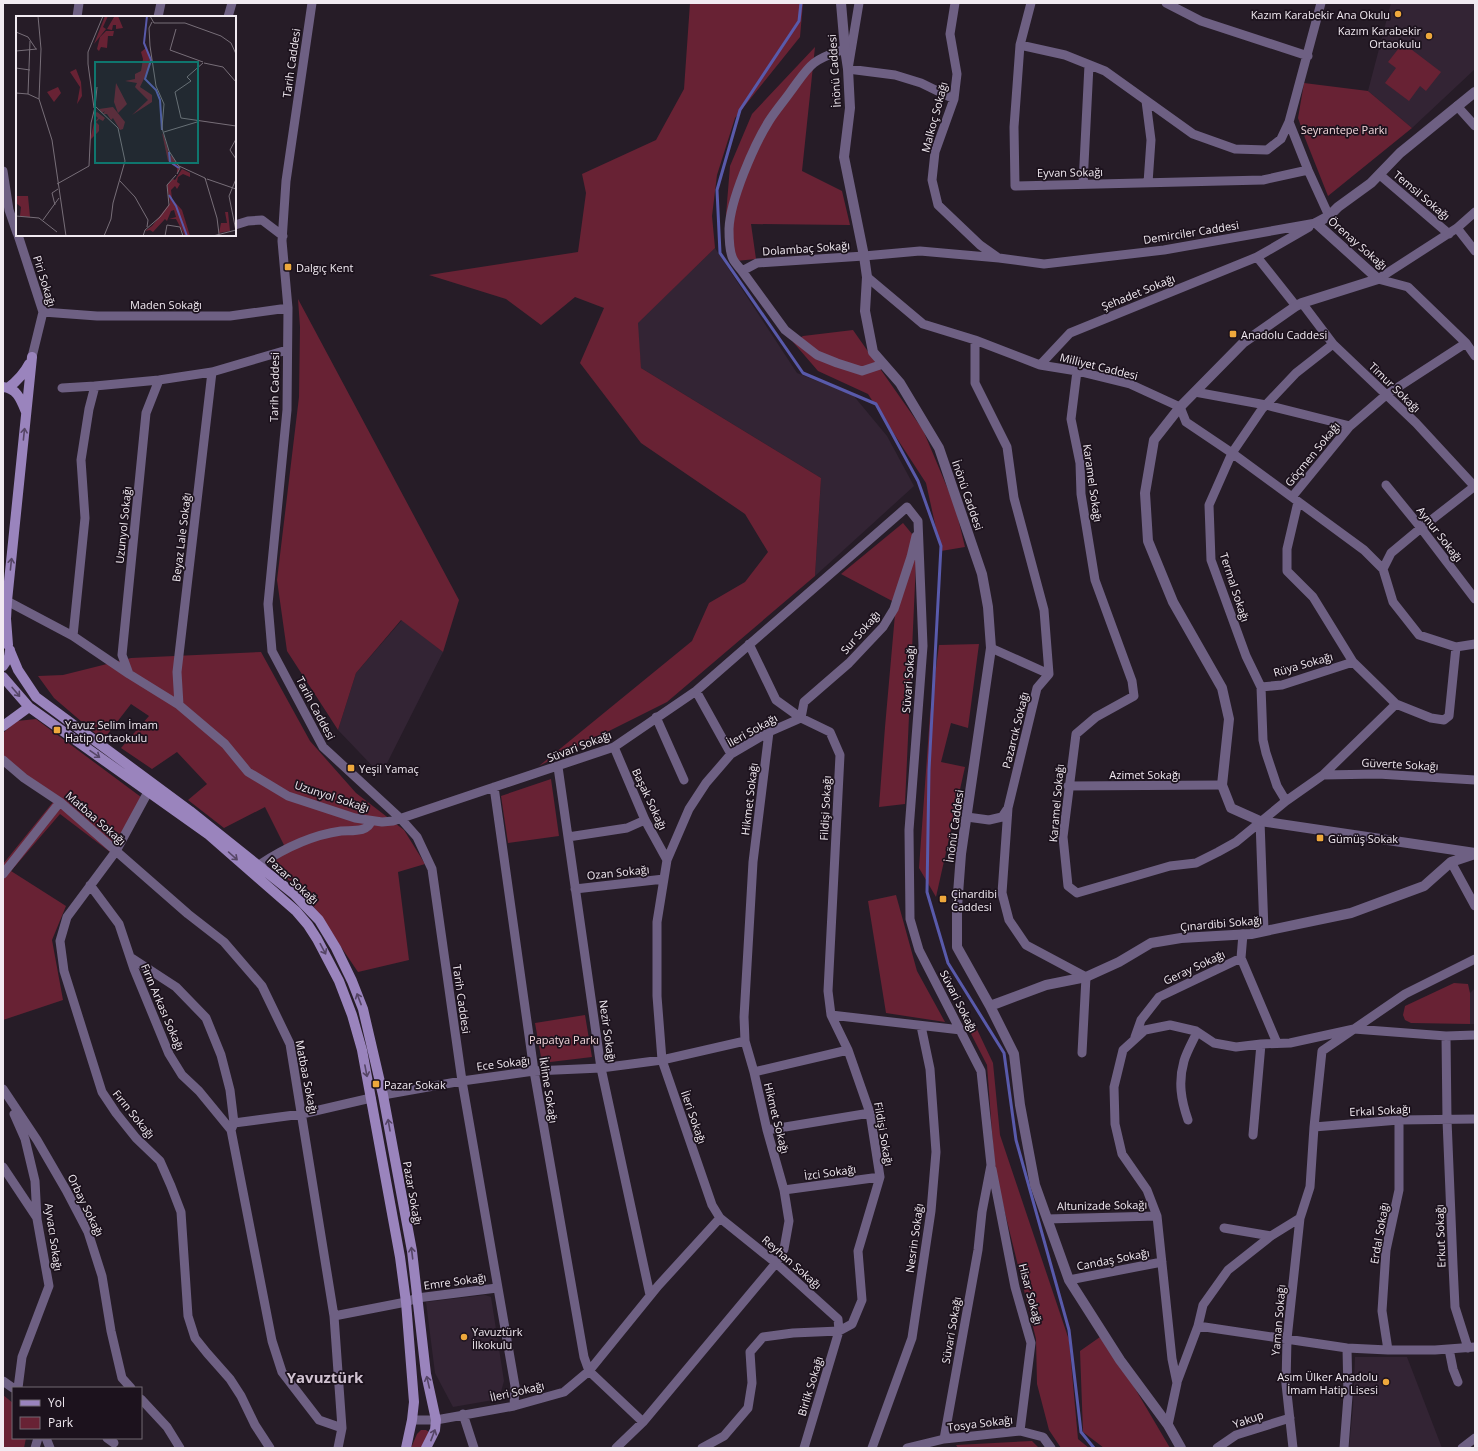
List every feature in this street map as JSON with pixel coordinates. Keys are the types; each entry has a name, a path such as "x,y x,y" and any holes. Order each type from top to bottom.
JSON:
{"main road":[{"path":"26,412 17,393 6,388 25,372 32,357"},
{"path":"3,666 9,657 6,619 7,601 32,357"},
{"name":"Pazar Sokağı","path":"7,645 18,670 36,698 190,811 294,894 319,920 336,948 352,980 363,1009 383,1095 412,1251 416,1298 426,1374 436,1420"},
{"name":"Pazar Sokağı","path":"3,677 29,708 209,835 296,911 308,925 339,981 352,1015 362,1050 372,1098 406,1302 414,1402 406,1448"},
{"path":"3,726 29,708"},
{"path":"426,1448 435,1430 436,1420"}],"street":[{"path":"77,16 79,3"},
{"path":"158,16 161,3"},
{"path":"228,16 232,3"},
{"name":"Tarih Caddesi","path":"312,3 286,181 283,236 288,308 287,410 268,604 272,650 323,747 401,819 417,837 432,869 462,1081 515,1386 514,1406"},
{"name":"İnönü Caddesi","path":"841,3 848,69 850,108 844,157 864,256 867,277 865,311 873,352 900,383 939,448 982,574 988,607 991,648 962,854 957,907 957,947 990,1006 1014,1054 1020,1105 1035,1185 1069,1280 1120,1360 1168,1425 1181,1448"},
{"path":"859,3 848,69 895,75 921,83 954,99"},
{"name":"Malkoç Sokağı","path":"955,3 950,34 958,74 954,99 936,152 932,180 938,205 980,245 999,258"},
{"name":"Eyvan Sokağı","path":"1031,3 1020,45 1014,127 1015,186 1263,180 1308,170"},
{"path":"1166,3 1201,21 1308,56"},
{"path":"1020,45 1065,56 1105,71 1193,134 1235,149 1267,150 1280,139 1289,122 1308,56 1321,3"},
{"path":"845,49 822,58 806,71 769,121 760,136 746,168 730,215 729,229 731,251 733,259 786,330 816,355 862,371 883,364"},
{"path":"1083,184 1089,65"},
{"name":"Demirciler Caddesi","path":"864,256 920,251 999,258 1044,264 1164,250 1316,223 1329,216 1338,207 1380,175 1400,153 1475,92"},
{"path":"1146,100 1151,140 1148,183"},
{"path":"1457,106 1475,126"},
{"name":"Örenay Sokağı","path":"1289,122 1308,170 1329,216"},
{"name":"Piri Sokağı","path":"3,171 9,210 16,231"},
{"name":"Temsil Sokağı","path":"1380,175 1449,234"},
{"path":"1475,212 1449,234 1378,279 1299,305 1243,343 1180,407 1154,440 1145,493 1148,541 1173,602 1222,688 1229,719 1222,785 1231,808 1260,821 1475,854"},
{"path":"236,225 248,221 262,220 283,236"},
{"name":"Örenay Sokağı","path":"1316,223 1378,279 1408,287 1466,343 1475,356"},
{"name":"Şehadet Sokağı","path":"1040,365 1070,333 1256,257 1316,223"},
{"path":"1457,228 1475,251"},
{"name":"Piri Sokağı","path":"18,236 43,312 32,357"},
{"name":"Dolambaç Sokağı","path":"742,271 757,263 864,256"},
{"path":"1256,257 1299,305"},
{"name":"Milliyet Caddesi","path":"867,277 923,324 975,340 1040,365 1077,371 1130,384 1180,407"},
{"name":"Timur Sokağı","path":"1299,305 1332,344 1416,423 1475,486"},
{"name":"Maden Sokağı","path":"43,312 96,316 230,316 288,308"},
{"path":"975,340 975,383 1006,447 1014,498 1044,610 1049,674 991,648"},
{"name":"Göçmen Sokağı","path":"1456,647 1449,716 1444,720 1431,718 1396,704 1352,662 1313,597 1287,571 1287,549 1295,500 1350,426 1386,395 1466,343"},
{"name":"Termal Sokağı","path":"1286,801 1277,786 1263,740 1260,687 1246,656 1211,560 1209,505 1232,453 1266,405 1296,372 1332,344"},
{"path":"62,388 159,380 212,372 287,350"},
{"name":"Karamel Sokağı","path":"1077,371 1071,419 1080,463 1081,494 1095,580 1132,681 1134,696 1096,717 1076,734 1068,786 1063,837 1068,886 1077,894 1170,866 1196,863 1218,852 1236,842 1260,821 1323,775 1396,704"},
{"name":"Beyaz Lale Sokağı","path":"179,705 177,672 212,372"},
{"name":"Uzunyol Sokağı","path":"129,674 122,655 146,413 159,380"},
{"path":"72,636 85,518 81,460 89,409 95,386"},
{"path":"1195,392 1266,405 1350,426"},
{"path":"1180,407 1186,422 1232,453 1364,550 1383,569 1393,602 1419,636 1456,647 1475,644"},
{"name":"Aynur Sokağı","path":"1386,485 1475,599"},
{"path":"1383,569 1391,553 1475,486"},
{"name":"Süvari Sokağı","path":"401,819 614,747 696,691 907,507 918,521 923,646 909,830 910,919 919,950 981,1071 991,1165 982,1212 978,1250 944,1440"},
{"name":"Sur Sokağı","path":"801,718 804,702 849,663 883,627 894,609 911,557 918,521"},
{"name":"Uzunyol Sokağı","path":"7,601 72,636 179,705 224,744 248,772 288,796 371,822 401,819"},
{"name":"Fildişi Sokağı","path":"749,644 776,700 801,718 830,732 840,755 828,984 831,1015 848,1050 870,1113 880,1177 858,1251 862,1300 852,1324 839,1330"},
{"name":"Rüya Sokağı","path":"1260,687 1282,685 1352,662"},
{"name":"Pazarcık Sokağı","path":"1049,674 1037,688 1008,808 1002,893 1008,920 1026,945 1086,977"},
{"path":"696,691 731,754"},
{"path":"656,717 684,780"},
{"name":"İleri Sokağı","path":"412,1420 436,1420 514,1406 564,1392 590,1371 650,1295 720,1218 712,1205 662,1060 657,996 657,922 667,860 690,809 706,783 731,754 769,732 801,718"},
{"name":"Hikmet Sokağı","path":"616,1448 643,1422 776,1263 784,1249 789,1220 784,1190 766,1130 754,1072 745,1041 744,1017 753,862 769,732"},
{"name":"Başak Sokağı","path":"614,747 645,820 667,860"},
{"name":"Matbaa Sokağı","path":"3,760 24,778 60,802 182,910 224,942 262,986 290,1044 302,1114 334,1316 342,1428 338,1448"},
{"name":"Nezir Sokağı","path":"558,767 601,1068 650,1295"},
{"name":"Güverte Sokağı","path":"1323,775 1378,774 1475,780"},
{"name":"Azimet Sokağı","path":"1068,786 1222,785"},
{"name":"İklime Sokağı","path":"494,787 534,1071 584,1357 590,1371"},
{"name":"Fırın Sokağı","path":"148,792 116,851 67,917 60,941 64,971 102,1092 136,1138 160,1161 172,1186 181,1212 188,1316 196,1338 207,1354 230,1379 241,1396 255,1426 270,1448"},
{"path":"3,874 60,802"},
{"path":"967,817 989,820 1002,817 1008,808"},
{"path":"568,837 627,828 645,820"},
{"path":"1260,821 1264,932"},
{"path":"259,865 280,852 301,843 330,833 365,829 371,822"},
{"name":"Çınardibi Sokağı","path":"990,1006 1046,985 1086,977 1119,962 1151,943 1181,938 1264,932 1351,913 1424,886 1452,862 1475,854"},
{"path":"1452,862 1475,906"},
{"name":"Ozan Sokağı","path":"575,889 664,879"},
{"name":"Fırın Arkası Sokağı","path":"90,885 119,924 130,957 169,1054 182,1075 199,1090 232,1126"},
{"path":"1243,934 1241,958 1277,1043"},
{"path":"130,957 176,987 206,1018 221,1055 230,1090 232,1126 272,1341 282,1372 319,1420 342,1428"},
{"name":"Geray Sokağı","path":"1134,1040 1141,1020 1159,997 1241,958"},
{"name":"Yaman Sokağı","path":"1293,1448 1286,1384 1287,1339 1300,1218 1310,1187 1314,1127 1322,1051 1405,994 1475,959"},
{"path":"1082,1053 1086,977"},
{"path":"831,1015 961,1030"},
{"path":"1177,1383 1172,1359 1156,1216 1147,1190 1122,1154 1115,1124 1114,1087 1123,1050 1145,1030 1170,1024 1197,1032 1214,1042 1236,1047 1290,1043 1354,1029 1446,1036 1475,1035"},
{"name":"Nesrin Sokağı","path":"872,1448 912,1338 931,1211 936,1152 930,1069 921,1026"},
{"path":"1188,1120 1182,1105 1180,1088 1184,1061 1197,1032"},
{"name":"Erkut Sokağı","path":"1446,1036 1447,1120 1452,1265 1456,1307 1472,1348"},
{"name":"Ece Sokağı","path":"383,1095 462,1081 534,1071 601,1068 662,1060 745,1041"},
{"path":"1253,1135 1261,1044"},
{"path":"754,1072 848,1050"},
{"name":"Ayvacı Sokağı","path":"3,1089 26,1139 35,1181 37,1219 49,1286 22,1357 18,1387"},
{"name":"Orbay Sokağı","path":"3,1089 37,1140 88,1232 102,1276 111,1331 122,1378 130,1387"},
{"path":"232,1126 302,1114 372,1098"},
{"path":"766,1130 870,1113"},
{"path":"1447,1120 1475,1119"},
{"name":"Erkal Sokağı","path":"1314,1127 1399,1120 1447,1120"},
{"name":"Erdal Sokağı","path":"1388,1350 1382,1310 1386,1250 1399,1190 1399,1120"},
{"name":"Hisar Sokağı","path":"991,1165 1015,1287 1031,1343 1020,1430"},
{"path":"3,1167 37,1219"},
{"name":"İzci Sokağı","path":"784,1190 880,1177"},
{"name":"Altunizade Sokağı","path":"1047,1219 1156,1216"},
{"name":"Reyhan Sokağı","path":"720,1218 776,1263 838,1320 839,1330"},
{"path":"1168,1425 1177,1383 1198,1326 1203,1305 1228,1270 1271,1236 1300,1218"},
{"path":"1224,1228 1271,1236"},
{"name":"Candaş Sokağı","path":"1069,1280 1162,1262"},
{"name":"Emre Sokağı","path":"416,1298 497,1288"},
{"path":"334,1316 406,1302 416,1298"},
{"path":"1198,1326 1347,1348 1388,1350 1472,1348"},
{"path":"702,1448 724,1436 748,1408 752,1383 750,1352 762,1337 839,1330"},
{"name":"Birlik Sokağı","path":"804,1448 839,1330"},
{"path":"1344,1448 1348,1396 1347,1348"},
{"path":"1449,1349 1453,1369 1458,1382"},
{"path":"590,1371 643,1422"},
{"path":"3,1381 12,1387"},
{"path":"142,1400 168,1427 180,1448"},
{"path":"463,1414 474,1448"},
{"name":"Yakup","path":"1217,1448 1236,1435 1290,1418"},
{"name":"Tosya Sokağı","path":"907,1448 944,1440 1020,1430 1043,1437 1051,1448"},
{"path":"1462,1448 1475,1438"}],"shaded area":[{"name":"Kazım Karabekir Ortaokulu","path":"1391,3 1475,3 1475,69 1412,128 1368,91"},
{"path":"715,248 797,373 853,395 887,436 914,486 815,576 821,478 641,368 637,323"},
{"path":"402,620 443,652 381,775 338,730 356,673"},
{"path":"1475,988 1475,1024 1470,1024 1470,993"},
{"name":"Yavuztürk İlkokulu","path":"485,1295 491,1297 504,1381 499,1399 453,1407 435,1373 426,1302"},
{"name":"Asım Ülker Anadolu İmam Hatip Lisesi","path":"1355,1357 1407,1357 1442,1448 1349,1448 1353,1407"}],"green space":[{"path":"690,3 803,3 800,37 735,118 717,175 712,216 715,248 638,323 641,368 821,478 815,576 667,702 539,766 692,641 709,603 745,582 768,552 745,514 641,443 580,363 604,308 575,297 541,325 506,299 429,275 578,252 586,193 582,174 656,140 684,89"},
{"path":"1403,43 1441,72 1426,91 1420,86 1409,101 1385,83 1396,68 1388,62"},
{"path":"815,47 802,171 842,191 850,225 751,224 756,259 736,261 726,215 730,166 752,114"},
{"name":"Seyrantepe Parkı","path":"1304,83 1368,91 1412,128 1328,196 1298,118"},
{"path":"298,299 459,600 443,652 401,620 356,673 338,730 287,651 277,580 299,397 300,327"},
{"path":"853,330 923,430 955,506 965,547 941,551 926,483 868,394 818,371 793,342 803,336"},
{"path":"903,523 917,540 905,804 879,807 896,603 841,574"},
{"path":"979,644 968,728 951,723 941,762 965,767 936,897 919,868 930,715 939,645"},
{"path":"261,652 310,741 356,793 404,830 425,864 398,872 409,960 358,972 308,898 267,860 284,845 265,807 224,828 188,800 207,784 177,752 152,769 121,748 149,716 131,704 103,740 54,698 38,676 63,675 131,658"},
{"path":"36,719 145,800 110,852 60,814 11,871 66,906 52,940 63,1000 3,1020 3,864 53,802 3,766 3,733 17,721"},
{"path":"551,779 559,836 508,843 501,796"},
{"path":"896,895 917,971 945,1022 886,1013 868,901"},
{"path":"1454,983 1468,984 1470,993 1470,1024 1411,1023 1405,1020 1403,1015 1405,1006"},
{"name":"Papatya Parkı","path":"585,1015 592,1057 542,1063 535,1023"},
{"path":"974,1023 993,1063 1000,1135 1069,1340 1078,1439 1089,1448 1061,1448 1049,1430 1037,1384 1036,1339 995,1172 987,1065 967,1026"},
{"path":"1100,1337 1130,1380 1170,1448 1104,1448 1083,1432 1080,1351"},
{"path":"3,1395 12,1402 12,1439 26,1439 24,1448 3,1448"},
{"path":"421,1430 426,1430 429,1432 421,1448 411,1448 417,1434"},
{"path":"1032,1441 1039,1448 958,1448 956,1445"}],"waterway":[{"path":"801,3 799,21 740,110 717,190 720,253 803,373 876,404 918,481 941,546 929,770 927,892 948,963 1004,1053 1016,1140 1069,1330 1081,1432 1094,1448"}],"place":[{"name":"Kazım Karabekir Ana Okulu","path":"1398,14"},
{"name":"Kazım Karabekir Ortaokulu","path":"1429,36"},
{"name":"Dalgıç Kent","path":"288,267"},
{"name":"Anadolu Caddesi","path":"1233,334"},
{"name":"Yavuz Selim İmam Hatip Ortaokulu","path":"57,730"},
{"name":"Yeşil Yamaç","path":"351,768"},
{"name":"Gümüş Sokak","path":"1320,838"},
{"name":"Çinardibi Caddesi","path":"943,899"},
{"name":"Pazar Sokak","path":"376,1084"},
{"name":"Yavuztürk İlkokulu","path":"464,1337"},
{"name":"Asım Ülker Anadolu İmam Hatip Lisesi","path":"1386,1382"}],"district":[{"name":"Yavuztürk","path":"325,1377"}]}
